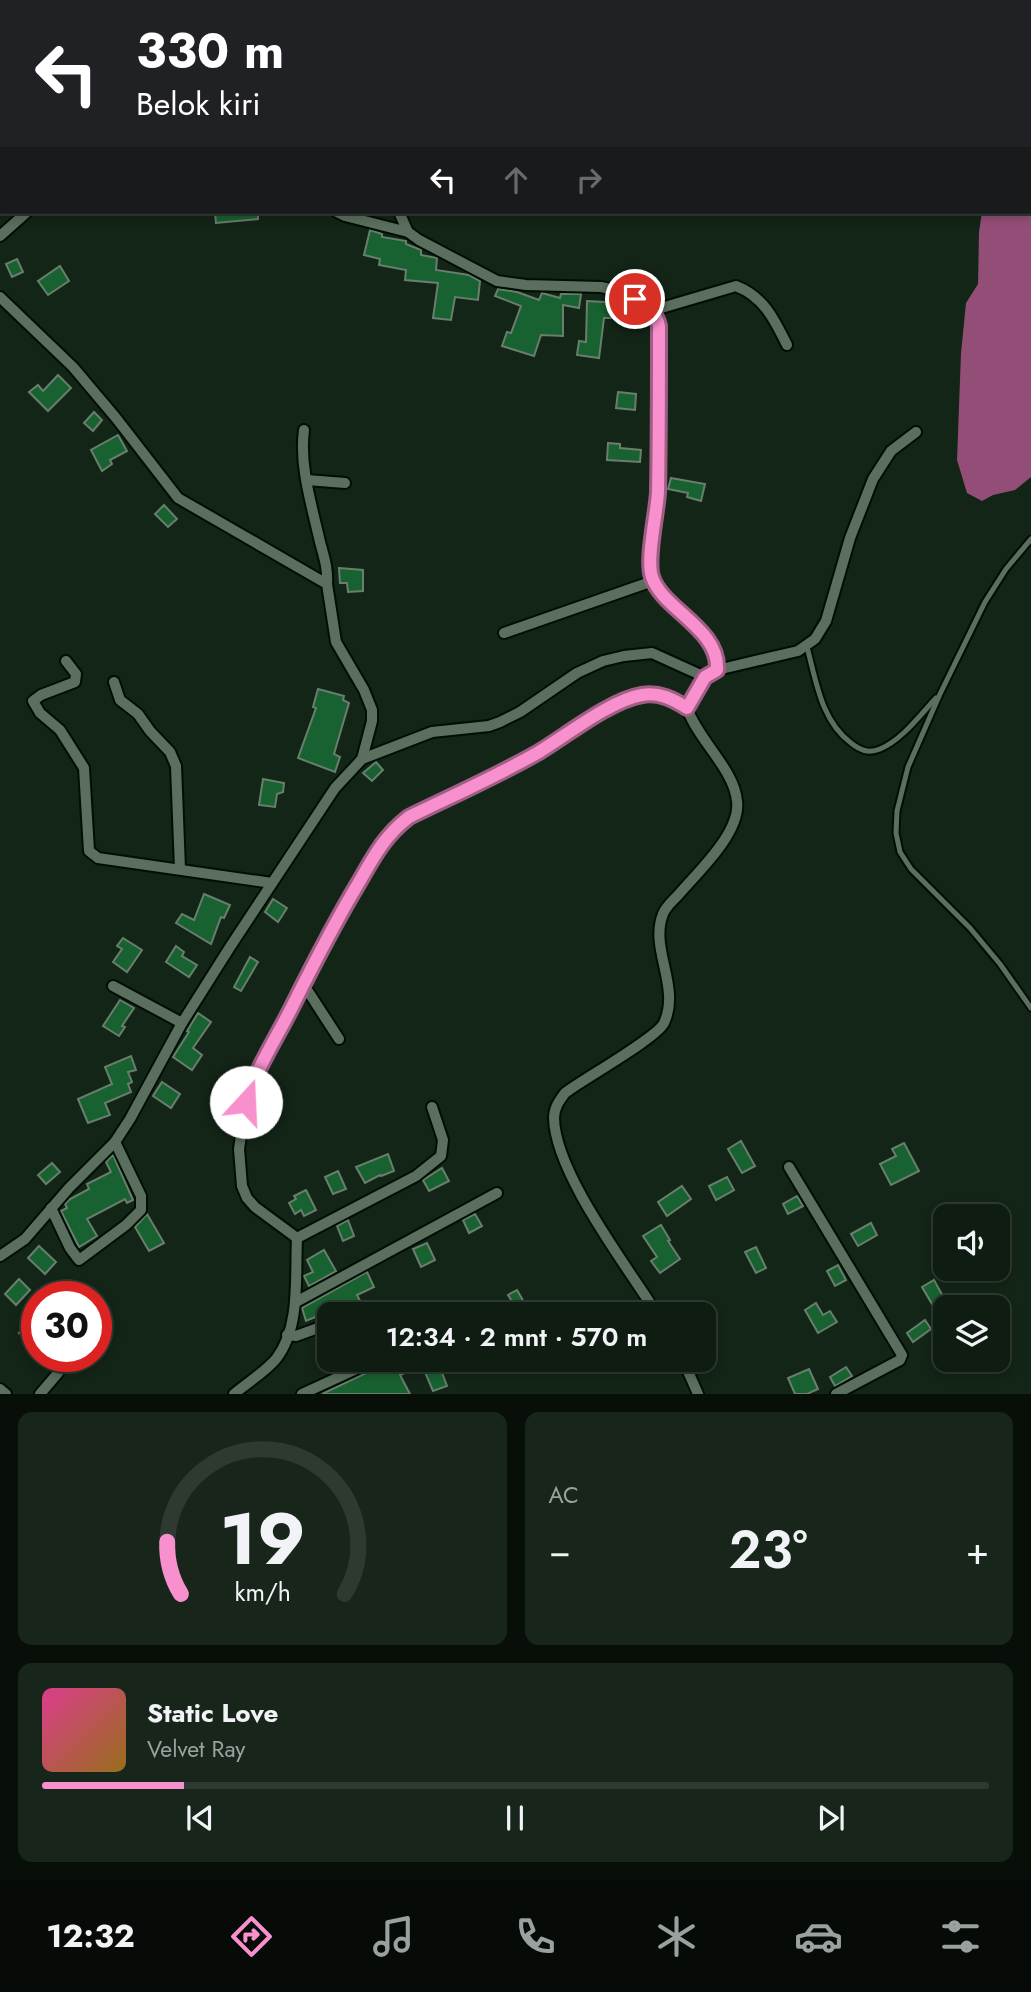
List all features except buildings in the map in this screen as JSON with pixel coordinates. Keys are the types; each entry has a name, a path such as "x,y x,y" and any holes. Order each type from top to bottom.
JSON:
{"street":[{"path":"0,236 25,214"},
{"path":"341,214 408,232 434,250 497,281 526,285 601,286 635,299 652,311 659,326 658,493 650,566 653,581 713,648 717,656 717,670"},
{"path":"400,214 408,232"},
{"path":"652,311 736,286 748,291 768,309 787,345"},
{"path":"0,297 73,367 178,498 327,584"},
{"path":"304,430 302,451 327,563 327,584 336,642 364,690 372,710 372,721 362,759"},
{"path":"687,708 705,677 717,670 807,647 815,639 826,621 850,538 873,479 891,451 916,432"},
{"path":"307,480 345,483"},
{"path":"504,633 653,581"},
{"path":"0,1256 25,1239 115,1142 182,1023 272,883 335,788 362,759 432,732 489,726 500,722 520,712 577,673 624,656 652,653 705,677"},
{"path":"66,662 76,674 75,682 41,695 33,701 40,713 60,730 84,768 89,851 98,858 272,883"},
{"path":"114,681 120,700 138,714 170,752 176,766 180,869"},
{"path":"297,1238 260,1212 247,1198 242,1186 239,1149 246,1102 264,1056 385,838 409,817 537,752 624,701 642,695 671,698 687,708 695,728 727,774 737,799 737,814 729,833 664,912 659,930 670,993 663,1026 645,1041 565,1093 557,1103 554,1115 565,1161 582,1197 649,1302"},
{"path":"304,985 340,1039"},
{"path":"113,986 182,1023"},
{"path":"297,1238 416,1176 441,1156 443,1140 432,1107"},
{"path":"51,1208 70,1248 79,1260 126,1225 141,1210 141,1196 115,1142"},
{"path":"789,1167 902,1352 900,1360 836,1394"},
{"path":"296,1303 497,1193"},
{"path":"234,1394 272,1363 282,1349 296,1303 297,1238"},
{"path":"287,1335 296,1336 317,1328"},
{"path":"302,1394 342,1372"},
{"path":"688,1372 698,1394"},
{"path":"40,1394 58,1373"},
{"path":"0,1389 6,1394"}],"lane":[{"path":"1031,539 1006,569 985,602 940,694 908,767 902,787 896,833 900,852 911,869 970,928 1031,1008"},
{"path":"807,647 829,719 838,732 860,750 871,752 883,748 940,694"}],"shaded area":[{"path":"982,214 1031,214 1031,477 1015,490 993,495 982,501 967,493 957,460 961,353 966,303 978,284"}],"route":[{"path":"246,1102 264,1056 344,908 385,838 395,828 409,817 506,769 624,701 642,695 654,695 671,698 687,708 705,677 717,670 717,656 713,648 694,624 659,589 651,575 658,493 659,326 652,311 635,299"}]}
